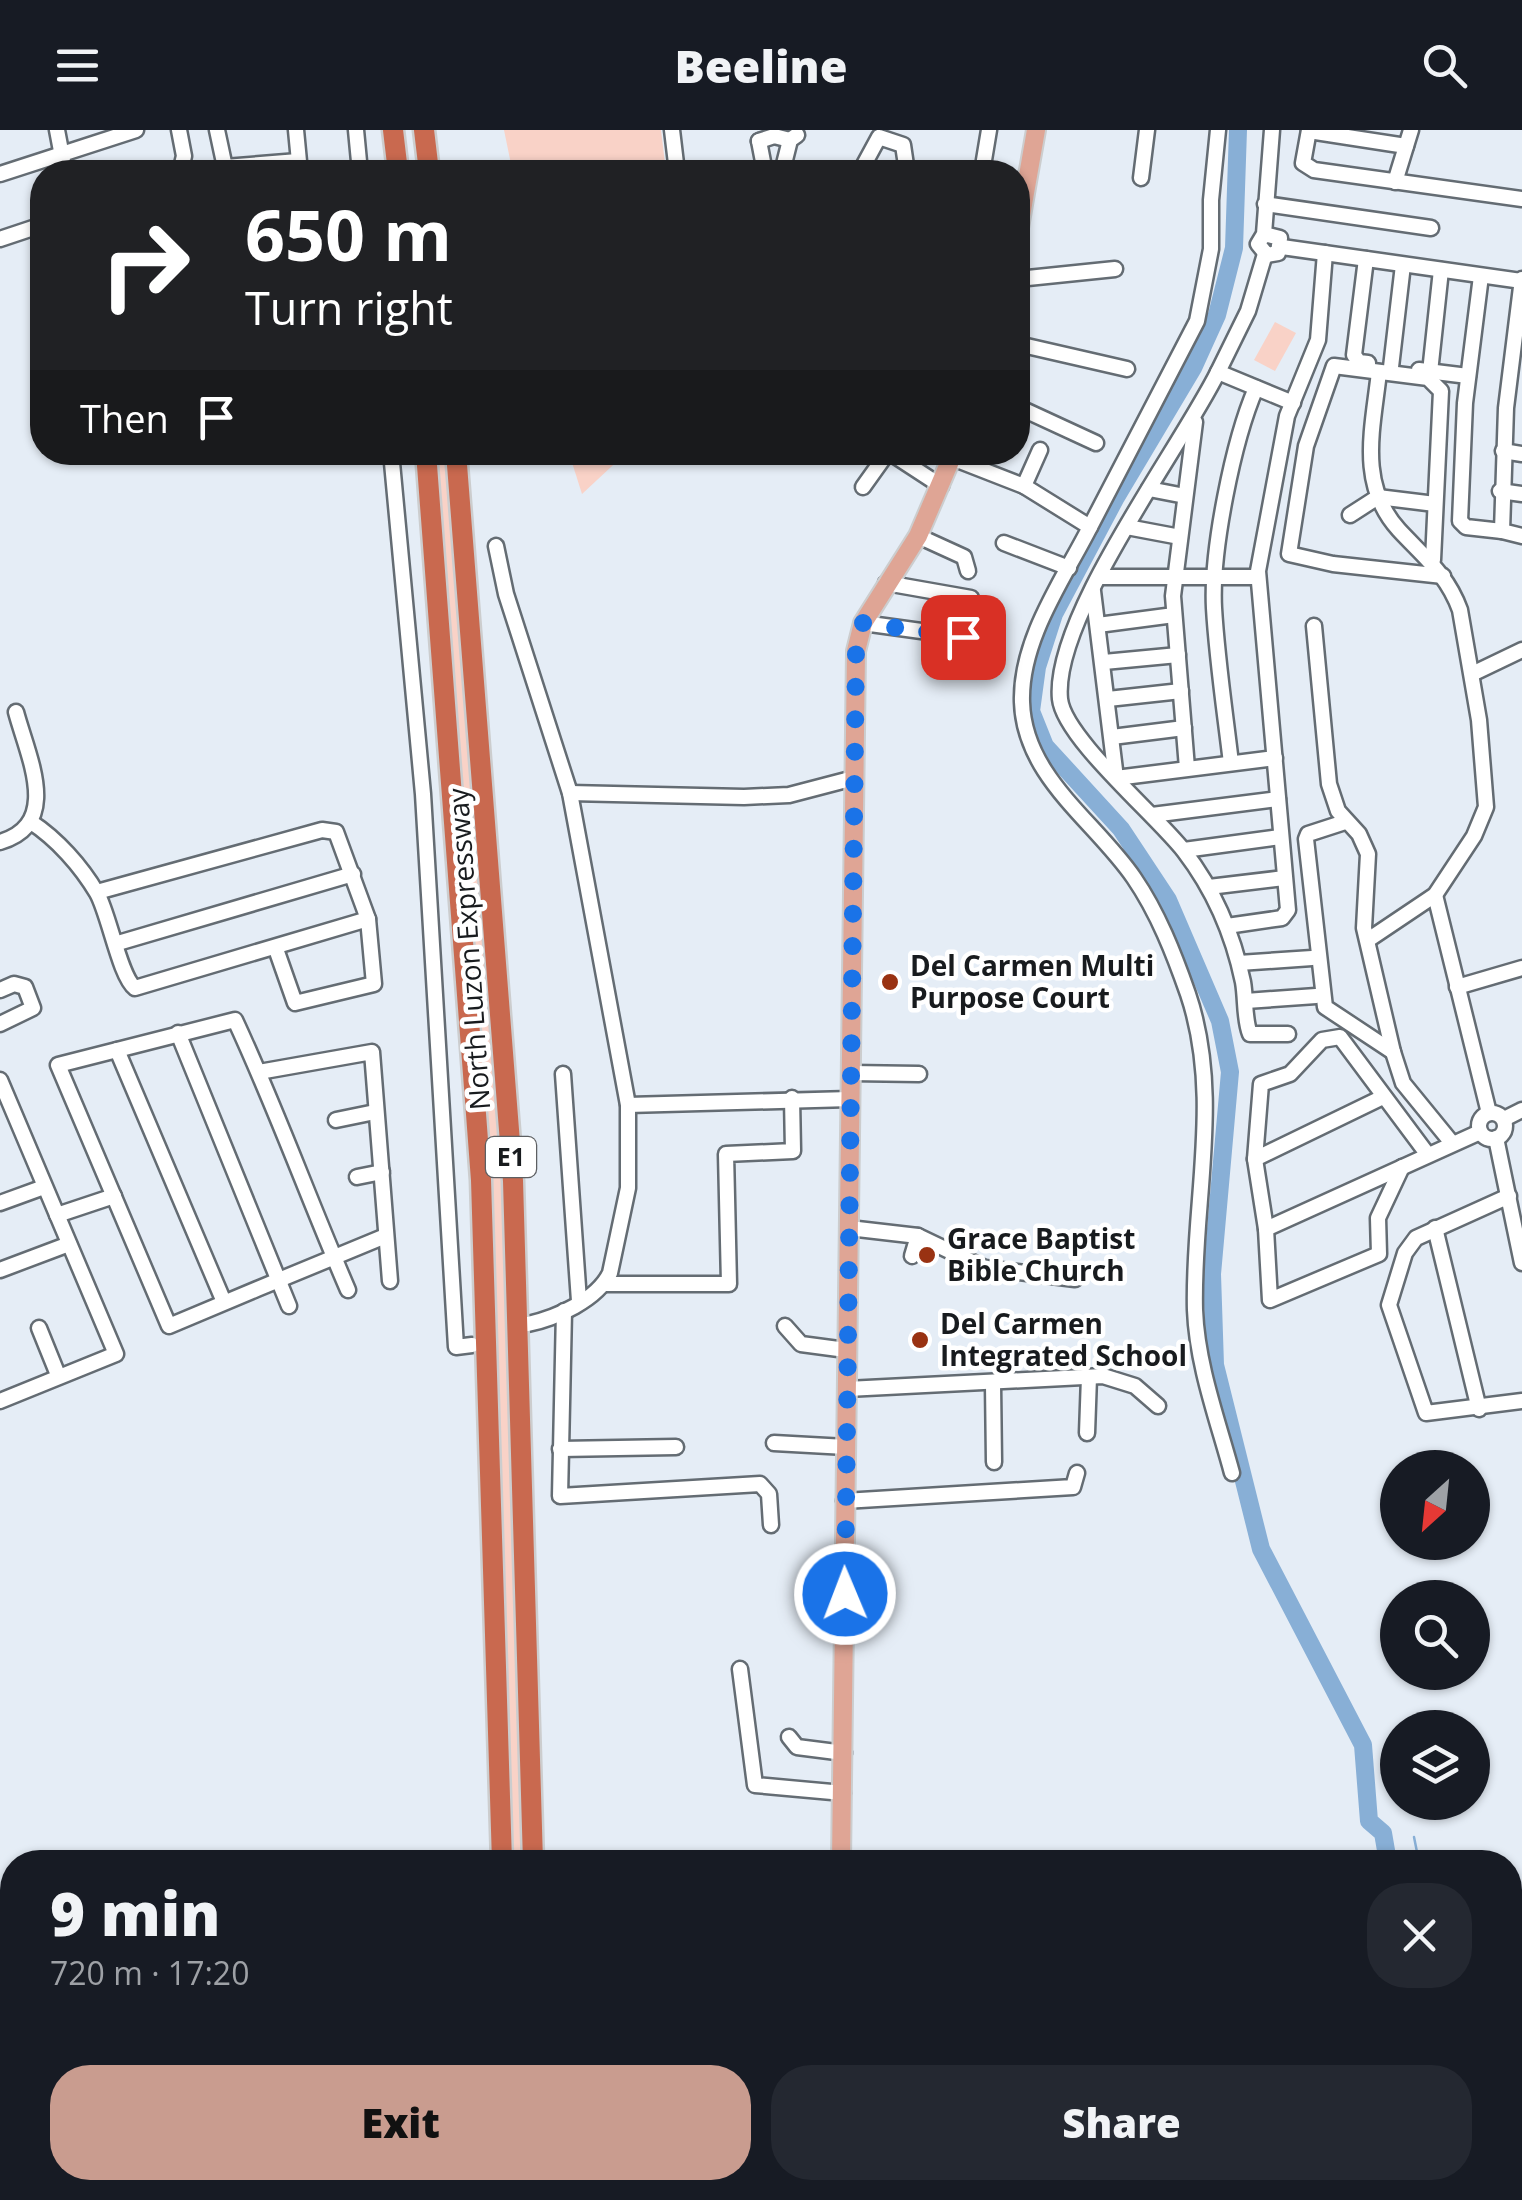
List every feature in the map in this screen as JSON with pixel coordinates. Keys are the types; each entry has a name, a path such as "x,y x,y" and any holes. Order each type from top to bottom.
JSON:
{"highway":[{"path":"393,130 397,160"},
{"path":"424,130 428,160"},
{"name":"North Luzon Expressway","path":"427,465 481,1180 502,1850"},
{"name":"North Luzon Expressway","path":"457,465 513,1182 533,1850"}],"main road":[{"path":"1030,164 1036,130"},
{"path":"841,1850 855,664 863,623 918,536 949,465"}],"street":[{"path":"56,130 63,160"},
{"path":"46,160 136,130"},
{"path":"179,130 183,160"},
{"path":"217,130 223,160"},
{"path":"296,130 298,160"},
{"path":"356,130 359,160"},
{"path":"672,130 676,160"},
{"path":"984,160 989,130"},
{"path":"1141,178 1147,130"},
{"path":"1218,130 1205,294 1185,349 1032,644 1022,703 1039,766 1108,845 1147,898 1172,949 1197,1024 1204,1050 1207,1103 1196,1316 1203,1365 1232,1473"},
{"path":"1272,130 1264,234 1258,244 1266,254 1274,255 1282,246"},
{"path":"1406,146 1309,130 1303,146 1303,164 1395,182 1522,199"},
{"path":"1395,182 1412,130"},
{"path":"762,160 756,139 793,137 786,160"},
{"path":"866,160 878,137 903,145 905,160"},
{"path":"0,174 30,165"},
{"path":"1265,204 1431,228"},
{"path":"0,239 30,229"},
{"path":"1264,234 1277,235 1282,246"},
{"path":"1282,246 1522,280 1517,364 1506,408 1500,490 1502,531"},
{"path":"1228,926 1282,918 1288,910 1258,578 1293,402 1314,355 1325,253"},
{"path":"1266,254 1248,311 1196,416 1149,489 1096,584 1067,656 1060,695 1072,727 1184,850 1209,887 1228,926 1239,962 1250,1034 1288,1034"},
{"path":"1356,359 1366,259"},
{"path":"1368,940 1434,895 1474,836 1486,806 1472,674 1460,610 1433,560 1400,530 1378,497 1369,463 1403,264"},
{"path":"1030,278 1115,269"},
{"path":"1430,372 1441,270"},
{"path":"1481,276 1468,376 1460,521 1466,528 1522,536"},
{"path":"1030,347 1127,369"},
{"path":"1314,355 1356,359 1428,378 1441,391 1433,560"},
{"path":"1443,576 1334,564 1290,554 1306,446 1332,369 1468,376"},
{"path":"1218,372 1293,402"},
{"path":"1231,763 1214,606 1216,574 1238,438 1256,388"},
{"path":"1506,408 1522,413"},
{"path":"1030,412 1096,442"},
{"path":"1188,768 1174,615 1175,574 1196,416"},
{"path":"1024,486 1040,450"},
{"path":"1503,451 1522,454"},
{"path":"393,465 423,794 456,1347 472,1344"},
{"path":"863,488 879,465"},
{"path":"908,465 941,486"},
{"path":"976,465 1024,486 1090,527"},
{"path":"1149,489 1185,496"},
{"path":"1500,490 1522,494"},
{"path":"1350,515 1378,497 1435,504"},
{"path":"1127,527 1180,537"},
{"path":"918,536 964,557 968,570"},
{"path":"1004,543 1070,568"},
{"path":"496,546 506,594 570,793 628,1105 628,1188 604,1284"},
{"path":"1096,584 1175,574 1258,578"},
{"path":"886,583 971,598"},
{"path":"1096,584 1116,778"},
{"path":"1098,625 1174,615"},
{"path":"863,623 994,641"},
{"path":"1314,626 1329,784 1345,822 1359,834 1368,854 1364,928 1392,1052 1403,1084 1452,1143"},
{"path":"1472,674 1522,650"},
{"path":"1104,662 1178,655"},
{"path":"1108,699 1181,691"},
{"path":"0,842 17,837 31,822 39,803 16,712"},
{"path":"1112,737 1184,728"},
{"path":"1116,778 1275,758"},
{"path":"570,793 744,797 788,794 854,778"},
{"path":"1152,815 1278,799"},
{"path":"31,822 48,834 96,892 118,943 128,982 136,988 368,920"},
{"path":"1345,822 1308,834 1306,839 1325,1007 1392,1052"},
{"path":"96,892 328,829 341,836 368,920 376,976 370,988 295,1003 276,949"},
{"path":"1184,850 1280,838"},
{"path":"118,943 353,874"},
{"path":"1209,887 1284,878"},
{"path":"1434,895 1457,986 1504,1132 1496,1138"},
{"path":"1288,910 1308,910 1319,1024"},
{"path":"1239,962 1312,958"},
{"path":"1457,986 1522,968"},
{"path":"0,990 14,984 25,987 33,1008 0,1024"},
{"path":"1246,1001 1316,996"},
{"path":"348,1290 334,1257 259,1072 235,1020 58,1064 168,1326 278,1282 334,1257 383,1236"},
{"path":"178,1033 289,1306"},
{"path":"1402,1166 1378,1218 1380,1254 1274,1302 1268,1292 1266,1230 1255,1159 1260,1085 1290,1074 1330,1036 1348,1042 1383,1097 1428,1154"},
{"path":"116,1050 224,1302"},
{"path":"259,1072 372,1052 383,1236 390,1281"},
{"path":"850,1073 920,1074"},
{"path":"563,1074 580,1302"},
{"path":"0,1080 116,1354 1,1398"},
{"path":"1255,1159 1383,1097"},
{"path":"528,1324 564,1311 604,1284 728,1284 726,1154 792,1152 792,1098"},
{"path":"628,1105 850,1098"},
{"path":"1480,1132 1479,1122 1522,1110"},
{"path":"336,1120 376,1112"},
{"path":"1266,1230 1452,1143 1480,1132 1496,1138"},
{"path":"1496,1138 1522,1263"},
{"path":"357,1177 382,1172"},
{"path":"0,1203 44,1187"},
{"path":"57,1215 114,1196"},
{"path":"1508,1196 1416,1238 1406,1253 1389,1305 1421,1408 1435,1414 1522,1401"},
{"path":"849,1228 918,1236 985,1268 1075,1278"},
{"path":"1435,1228 1479,1409"},
{"path":"912,1256 918,1236"},
{"path":"0,1270 69,1244"},
{"path":"564,1311 560,1496 760,1484 770,1494 771,1525"},
{"path":"785,1326 801,1344 846,1350"},
{"path":"39,1328 58,1375"},
{"path":"847,1389 993,1385 1089,1377 1122,1380 1150,1395 1158,1406"},
{"path":"1087,1433 1089,1377"},
{"path":"993,1385 994,1462"},
{"path":"774,1442 846,1448"},
{"path":"560,1448 676,1447"},
{"path":"844,1500 1074,1486 1076,1472"},
{"path":"740,1669 756,1786 843,1793"},
{"path":"789,1737 797,1748 844,1753"}],"shaded area":[{"path":"504,130 661,130 665,160 510,160"},
{"path":"1275,322 1296,333 1275,371 1254,360"},
{"path":"433,465 453,465 509,1236 527,1850 507,1850"},
{"path":"573,465 613,465 582,494"}],"waterway":[{"path":"1238,130 1234,248 1217,315 1193,368 1115,499 1054,614 1037,667 1031,711 1045,746 1121,829 1168,900 1220,1021 1230,1072 1212,1274 1215,1365 1261,1549 1363,1745 1369,1821 1383,1833 1386,1850"},
{"path":"1414,1837 1417,1850"}],"place":[{"name":"Del Carmen Multi Purpose Court","path":"890,982"},
{"name":"Grace Baptist Bible Church","path":"927,1255"},
{"name":"Del Carmen Integrated School","path":"920,1340"}],"route":[{"path":"845,1594 856,650 863,623 963,637"}]}
